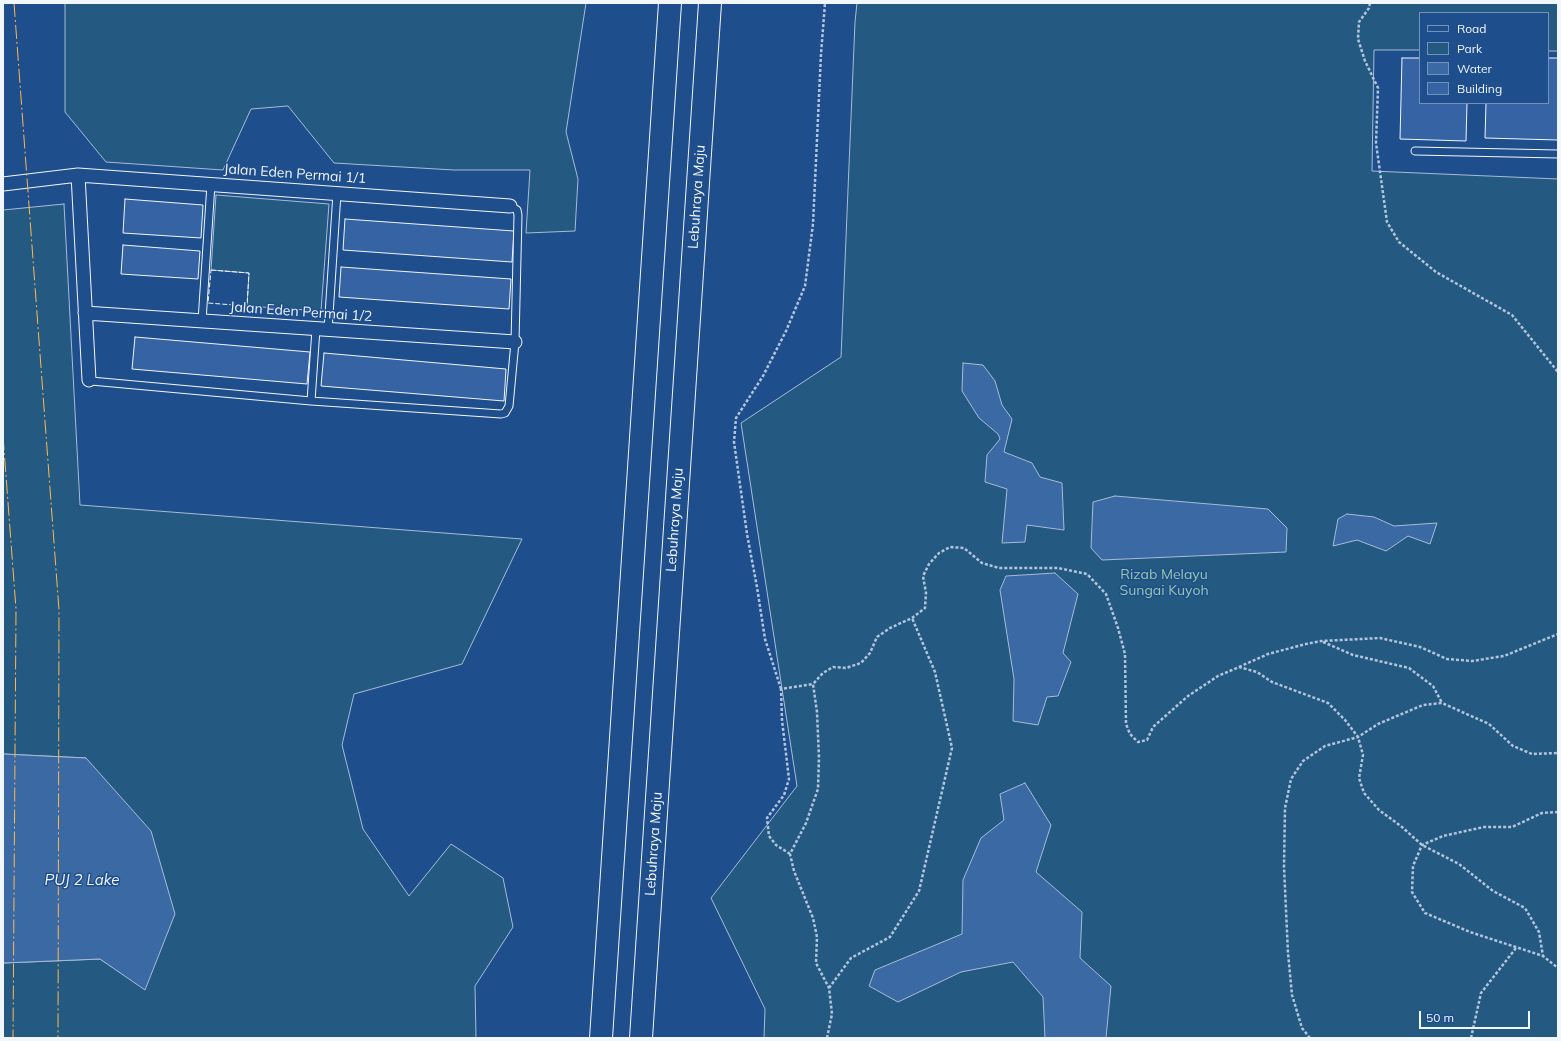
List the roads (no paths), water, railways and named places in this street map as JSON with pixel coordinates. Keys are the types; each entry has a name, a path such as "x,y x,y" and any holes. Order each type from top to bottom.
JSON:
{"highway":[{"path":"601,1038 670,3"},
{"name":"Lebuhraya Maju","path":"641,1038 710,3"}],"street":[{"name":"Jalan Eden Permai 1/1","path":"3,184 78,175 510,206"},
{"path":"78,175 89,380"},
{"name":"Jalan Eden Permai 1/2","path":"85,313 515,342"}],"lane":[{"path":"1416,151 1558,154"},
{"path":"202,321 211,184"},
{"path":"311,401 322,329 337,193"},
{"path":"89,380 91,382 311,401 501,414 505,412 509,406 515,342 518,215 517,210 510,206"}],"water":[{"path":"963,363 983,365 995,381 1002,405 1012,419 1004,452 1032,463 1040,477 1062,483 1064,530 1027,525 1025,542 1002,543 1007,489 985,482 987,455 1000,439 998,434 979,418 962,391"},
{"path":"1115,496 1268,509 1287,528 1286,552 1102,560 1091,548 1093,502"},
{"path":"1347,514 1374,517 1394,526 1437,523 1430,544 1408,536 1386,551 1357,540 1333,546 1338,519"},
{"path":"1055,573 1078,594 1063,653 1071,662 1058,696 1047,697 1038,725 1013,721 1014,679 1000,590 1006,576"},
{"name":"PUJ 2 Lake","path":"3,754 86,758 151,831 175,914 145,990 100,959 3,963"},
{"path":"1025,783 1051,825 1036,872 1082,912 1080,958 1111,986 1106,1038 1045,1038 1043,997 1013,962 961,972 898,1002 869,986 875,970 962,934 963,880 981,838 1004,820 1000,794"}],"park label":[{"name":"Rizab Melayu Sungai Kuyoh","path":"1164,584"}]}
